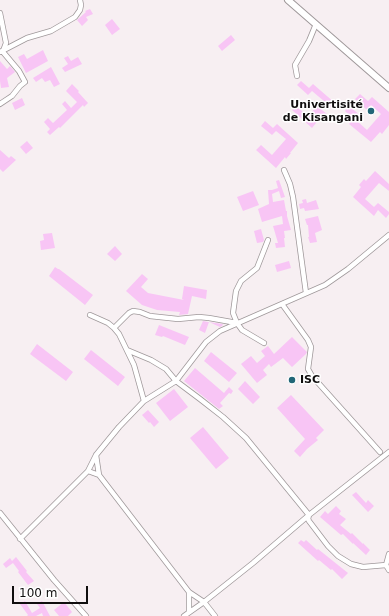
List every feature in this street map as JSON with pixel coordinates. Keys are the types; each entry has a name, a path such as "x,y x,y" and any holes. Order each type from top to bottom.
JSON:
{"main road":[{"path":"288,0 389,88"}],"street":[{"path":"1,52 27,38 51,31 75,17 80,10 80,0"},
{"path":"0,12 6,43 1,52"},
{"path":"296,76 295,66 309,41 316,24"},
{"path":"0,104 12,96 25,82 16,67 1,52"},
{"path":"284,170 290,184 293,197 306,293"},
{"path":"20,539 88,471 96,455 119,427 144,401 176,381 206,342 220,331 325,285 389,235"},
{"path":"264,343 242,330 233,314 236,291 241,280 257,268 268,240"},
{"path":"282,304 308,340 311,347 308,369 312,376 380,452"},
{"path":"114,328 133,311 150,316 178,319 199,317 237,323"},
{"path":"90,315 108,323 120,334 134,365 144,401"},
{"path":"127,350 151,360 166,369 176,381 200,398 246,438 309,515 309,522 328,546 351,564 363,567 386,565"},
{"path":"380,452 389,451"},
{"path":"184,616 253,563 309,515 389,451"},
{"path":"377,462 380,452"},
{"path":"96,455 99,476"},
{"path":"88,471 99,476 189,592 204,602 215,616"},
{"path":"0,513 54,580 86,616"},
{"path":"389,554 386,565 389,570"},
{"path":"189,592 189,612"}],"building":[{"path":"90,9 93,14 86,17 88,20 82,26 77,20 86,12 85,11"},
{"path":"112,19 120,29 112,35 105,25"},
{"path":"231,35 235,40 222,51 218,46"},
{"path":"43,50 48,61 26,73 18,57 24,54 27,59"},
{"path":"68,56 71,61 78,57 82,64 65,72 62,68 68,64 64,58"},
{"path":"0,61 7,69 10,66 15,72 7,78 9,87 1,88"},
{"path":"51,67 60,84 54,87 50,80 45,82 42,78 36,82 33,78"},
{"path":"301,81 309,88 313,84 335,103 331,107 312,91 308,95 297,85"},
{"path":"72,84 88,103 84,107 83,105 60,128 59,127 50,135 47,132 50,129 44,122 48,118 53,123 67,110 62,104 65,101 71,108 77,102 66,91"},
{"path":"360,94 368,101 372,97 389,112 389,125 382,134 380,132 371,142 349,124 353,119 345,111 349,106 361,116 357,121 367,130 381,114 371,105 367,110 355,99"},
{"path":"22,98 25,105 15,110 12,103"},
{"path":"296,106 308,116 317,106 327,114 323,120 320,118 312,128 292,110"},
{"path":"265,121 273,128 277,124 298,143 286,159 285,157 276,168 256,150 261,145 272,155 286,139 276,131 272,135 261,126"},
{"path":"27,141 33,148 26,154 20,147"},
{"path":"0,150 9,158 11,156 16,160 3,172 0,169"},
{"path":"375,171 389,184 389,191 379,183 365,199 374,207 378,203 389,212 386,218 378,210 374,216 353,197 361,187 359,185 364,179 366,181"},
{"path":"279,180 285,197 281,198 279,191 272,194 273,202 284,200 291,230 284,231 285,247 276,248 275,243 278,243 273,226 283,224 282,216 262,222 258,209 269,204 268,190 278,188 276,181"},
{"path":"253,191 259,205 243,211 237,197"},
{"path":"306,199 307,203 316,200 319,209 305,211 304,208 300,209 299,204 303,203 302,200"},
{"path":"318,216 322,230 315,233 317,242 310,243 308,237 308,225 305,219"},
{"path":"261,229 264,240 263,242 257,243 254,231"},
{"path":"52,233 55,248 41,250 40,241 44,240 43,234"},
{"path":"115,246 122,254 115,261 107,254"},
{"path":"289,261 291,268 277,272 275,265"},
{"path":"55,267 93,295 85,305 49,276"},
{"path":"142,274 148,279 141,287 148,293 184,300 182,299 184,286 207,290 206,299 192,296 188,314 179,315 180,312 157,310 142,305 126,291"},
{"path":"203,321 209,322 205,333 199,330"},
{"path":"209,322 223,324 220,327"},
{"path":"159,325 189,337 185,345 163,336 155,335"},
{"path":"292,337 307,352 306,354 292,367 283,358 271,367 269,364 263,370 267,375 257,383 241,364 251,356 257,363 265,356 261,351 268,346 274,354"},
{"path":"37,344 73,372 66,381 30,354"},
{"path":"91,350 125,377 118,386 84,359"},
{"path":"211,352 237,373 229,382 204,361"},
{"path":"195,368 224,393 229,387 233,391 231,394 229,393 220,403 223,406 219,409 184,381"},
{"path":"245,381 260,397 253,404 238,389"},
{"path":"174,389 188,407 170,421 156,403"},
{"path":"291,395 324,430 316,438 318,440 300,457 294,451 305,439 277,408"},
{"path":"148,410 159,422 154,427 142,415"},
{"path":"203,427 229,458 216,469 190,438"},
{"path":"356,492 366,503 368,500 374,506 368,512 352,495"},
{"path":"336,506 341,511 339,514 346,519 340,525 351,534 352,533 370,550 366,555 343,534 341,535 320,517 325,511 328,514"},
{"path":"301,540 304,542 306,540 348,573 342,579 332,569 331,570 319,560 318,561 298,543"},
{"path":"16,557 34,581 28,585 13,563 6,568 3,564 10,558 12,561"},
{"path":"25,601 32,613 40,608 37,604 42,601 50,616 43,616 42,613 36,616 27,616 28,615 20,604"},
{"path":"64,602 72,612 68,616 59,616 54,610"}],"place":[{"name":"Univertisité de Kisangani","path":"371,111"},
{"name":"ISC","path":"292,380"}]}
